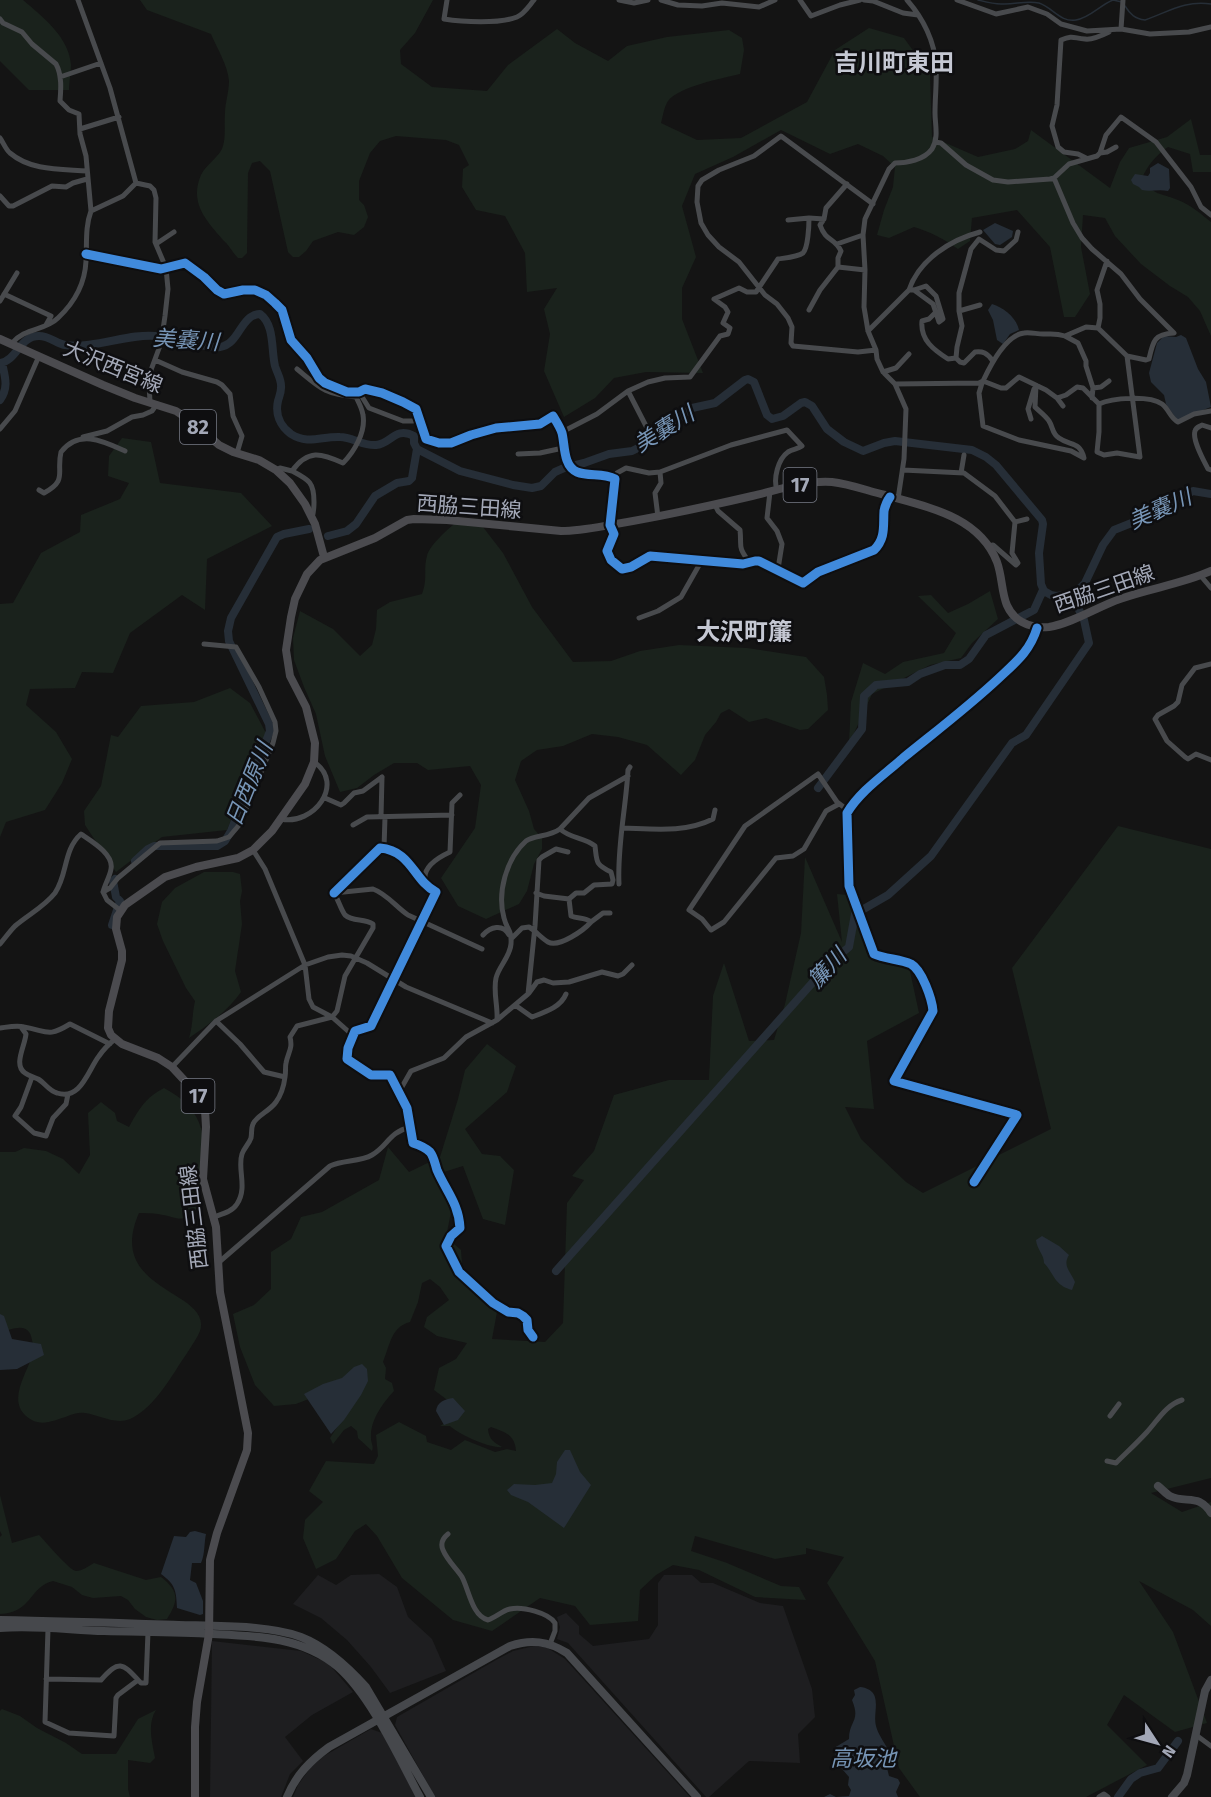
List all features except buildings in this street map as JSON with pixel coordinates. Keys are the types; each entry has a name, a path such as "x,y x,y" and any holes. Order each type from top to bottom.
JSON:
{"main road":[{"name":"大沢西宮線","path":"0,339 102,385 182,415 219,445 259,460 276,470 296,490 312,517 324,557"},
{"name":"西脇三田線","path":"121,911 132,899 165,877 196,867 238,858 253,850 281,819 305,784 314,762 313,733 306,707 290,676 286,650 298,592 307,574 324,557 375,538 407,520 447,520 579,531 658,517 810,483 831,482 937,510 957,518 987,546 996,562 1007,608 1022,622 1037,628 1060,624 1119,600 1184,582 1211,571"},
{"path":"112,1042 107,1022 122,960 116,929 117,917 121,911"},
{"name":"西脇三田線","path":"112,1042 158,1058 172,1067 200,1098 205,1110 203,1179 214,1217 218,1242 220,1292 249,1433 247,1450 213,1546 209,1574 209,1630 195,1728 195,1797"}],"street":[{"path":"78,0 119,117 136,183"},
{"path":"447,0 444,19 479,22 518,17 534,0"},
{"path":"619,0 634,3 648,0"},
{"path":"661,0 678,5 702,6 722,3 759,7 775,0"},
{"path":"800,0 811,16 840,5 862,0 873,1 903,13 918,15"},
{"path":"778,569 782,544 777,531 767,518 780,463 788,452 800,449 802,446 787,430 731,444 660,472 649,473 626,468 616,473 610,525 614,534 607,552 611,560 622,569 631,567 650,556 743,564 759,561 803,583 818,572 874,550 879,544 884,532 884,508 894,498 903,470 906,409 896,384 883,372 868,330 864,307 863,235 865,219 889,169 895,163 906,163 926,155 935,142 936,67 928,32 907,0"},
{"path":"957,0 996,14 1028,7 1047,14 1061,24 1087,31 1121,29 1150,34 1189,32 1211,27"},
{"path":"1121,29 1124,0"},
{"path":"0,19 3,23 22,32 59,69 60,101 69,110 79,114 91,211 87,220 85,274 79,290 68,308 53,322 26,331 16,337 12,344"},
{"path":"1086,158 1064,152 1058,147 1052,126 1057,105 1061,40 1070,37 1085,39 1102,36 1114,29"},
{"path":"60,77 101,63"},
{"path":"80,129 119,117"},
{"path":"1100,153 1106,135 1121,117 1156,142 1191,187 1201,207 1211,215"},
{"path":"873,204 782,136 754,156 718,170 702,180 698,186 697,195 701,223 708,235 719,247 739,262 759,288 777,304 788,318 792,327 791,344 793,346 858,352 876,351"},
{"path":"0,138 9,153 32,165 87,171"},
{"path":"935,142 941,143 966,165 993,180 1033,181 1054,178 1069,164 1097,156 1116,147"},
{"path":"1054,178 1073,223 1082,238 1121,274 1140,299 1174,333 1163,333 1153,341 1149,359 1146,360 1127,356 1098,328 1086,327 1065,336"},
{"path":"0,196 9,206 13,206 52,186 66,187 87,179"},
{"path":"91,211 112,202 136,183"},
{"path":"83,439 86,436 107,431 132,417 152,411 153,403 149,384 151,370 161,343 167,301 166,268 156,244 154,190 150,186 136,183"},
{"path":"809,310 820,290 838,267 841,251 837,244 824,236 820,225 826,208 848,184"},
{"path":"562,432 597,414 628,391 648,382 665,378 690,377 720,336 728,334 730,328 723,323 728,312 714,298 739,288 747,292 756,292 778,259 801,254 804,251 809,218"},
{"path":"788,220 824,219"},
{"path":"156,244 174,232"},
{"path":"911,290 911,282 924,262 937,255 943,248 966,236 980,232"},
{"path":"956,358 962,326 959,311 960,293 970,249 979,238 996,250 1004,250 1016,240 1018,232"},
{"path":"837,244 863,235"},
{"path":"86,254 161,269 185,263 224,294 255,290 266,295 282,310 291,340 307,358 319,378 339,390 358,394 369,408 403,421 413,421"},
{"path":"1098,328 1100,304 1097,290 1107,261"},
{"path":"838,267 865,270"},
{"path":"0,301 18,273"},
{"path":"917,275 923,281"},
{"path":"204,277 216,282"},
{"path":"868,330 911,290 926,286 936,296 943,319 939,322 933,304 911,290"},
{"path":"4,294 51,316 46,325"},
{"path":"959,311 980,305"},
{"path":"936,312 929,319 922,321 929,346 948,359 956,358"},
{"path":"1036,385 1035,407 1049,421 1053,432 1060,440 1078,446 1084,458 1071,451 1019,440 983,426 979,393 982,382 992,360 1011,337 1024,333 1056,333 1078,343 1086,361 1093,388 1092,398"},
{"path":"956,358 964,363 975,352 981,351 988,354 992,360"},
{"path":"883,372 897,368 909,354"},
{"path":"0,429 15,411 39,356"},
{"path":"1057,398 1077,387 1083,388 1099,404 1097,452 1104,455 1117,453 1140,457 1127,356"},
{"path":"155,360 182,372 217,382 227,390 230,394 233,416 242,436 237,453"},
{"path":"297,369 320,388 338,395 358,394 365,389 382,393 416,409 426,439 439,443 451,443 496,428 540,424 553,416 562,432 563,448 573,470 578,473 609,475 615,479"},
{"path":"896,384 982,382 1006,388 1019,377 1057,398 1062,406"},
{"path":"1093,388 1101,387 1109,381"},
{"path":"1031,420 1028,409 1036,385"},
{"path":"628,391 646,426"},
{"path":"292,471 302,460 318,454 343,463 361,436 364,418 358,394"},
{"path":"1099,404 1105,401 1133,398 1155,401 1161,404 1173,420 1178,422 1194,414 1210,414"},
{"path":"1211,428 1202,425 1195,431 1200,451 1208,469 1211,470"},
{"path":"39,490 44,493 56,485 61,473 61,452 71,442 83,439 102,441 125,451"},
{"path":"518,454 540,453 563,448"},
{"path":"961,473 964,455"},
{"path":"276,470 280,468 292,471 312,484 314,491 312,517"},
{"path":"903,470 964,473 995,496 1015,522 1012,553 1018,563"},
{"path":"658,517 655,493 661,483 660,472"},
{"path":"714,505 740,530 739,544 749,562"},
{"path":"1015,522 1027,519"},
{"path":"987,546 993,545 1016,565 1025,561"},
{"path":"639,618 658,611 681,597 702,560"},
{"path":"1200,576 1211,588"},
{"path":"974,1182 1017,1115 894,1081 933,1011 932,1005 925,984 915,968 909,963 874,954 849,886 847,813 876,781 978,698 1018,660 1032,642 1037,628"},
{"path":"103,891 110,888 118,878 160,843 217,841 229,837 240,824 262,772 276,731 273,718 236,647 204,644"},
{"path":"1211,664 1195,668 1182,685 1178,702 1155,719 1167,741 1185,758 1188,759 1196,754 1211,760"},
{"path":"281,819 290,821 304,817 325,798 327,789 325,773 314,762"},
{"path":"619,884 618,862 630,767"},
{"path":"840,804 826,811 804,849 793,856 776,858 724,922 711,930 702,919 689,910 745,826 818,774 840,804 849,811"},
{"path":"496,1021 496,978 508,954 511,940 503,915 502,901 503,883 509,865 528,840 555,833 589,798 628,776"},
{"path":"325,798 337,804 344,804 354,793 363,791 382,777 384,849"},
{"path":"429,888 424,878 426,871 432,863 450,852 452,803 460,795"},
{"path":"623,828 671,830 698,825 713,819 715,810"},
{"path":"353,825 367,817 452,815"},
{"path":"561,829 567,835 595,846 595,856 599,865 611,872 612,884 594,885 584,893 576,893 569,899 571,916 588,919 591,922"},
{"path":"0,944 15,926 45,904 56,891 61,882 68,852 74,840 81,834 109,857 112,863 111,869 103,891 107,900 121,911"},
{"path":"334,893 380,848 388,849 408,861 429,888 436,892 371,1026 355,1031 346,1059 371,1075 390,1075 407,1108 413,1143 432,1154 438,1172 455,1202 460,1227 451,1236 446,1246 459,1272 493,1303 508,1312 523,1316 527,1320 528,1330 533,1337"},
{"path":"528,994 539,860 556,849 568,852"},
{"path":"253,850 265,869 305,965 309,999 313,1007 332,1017 349,1032 351,1039"},
{"path":"334,893 373,889 379,891 401,910 482,949"},
{"path":"214,1217 236,1206 239,1199 242,1187 242,1155 251,1139 252,1126 277,1101 285,1077 286,1062 291,1053 290,1036 297,1026 332,1017 337,1011 345,976 373,928 373,924 368,921 346,916 334,893"},
{"path":"536,893 569,899"},
{"path":"511,940 522,928 529,927 550,943 557,944 571,938 603,913 610,913"},
{"path":"483,936 496,927 501,927 507,931 511,940"},
{"path":"172,1067 216,1021 305,965 342,955 368,963 394,980 488,1022 496,1021"},
{"path":"399,1092 411,1071 444,1058 466,1037 496,1021 528,994 537,982 544,980 569,982 602,972 618,976 632,964"},
{"path":"550,982 558,977"},
{"path":"515,1005 532,1017 558,1005 566,998 566,994"},
{"path":"216,1021 264,1072 285,1077"},
{"path":"0,1028 21,1027 48,1033 57,1032 70,1024 112,1042 98,1056 85,1082 80,1087 68,1094 55,1093 41,1081 21,1070 19,1064 26,1034 21,1027"},
{"path":"32,1077 21,1107 15,1116 34,1133 46,1136 53,1118 66,1104 68,1094"},
{"path":"218,1263 330,1166 369,1156 399,1130 410,1127"},
{"path":"1107,1461 1116,1463 1174,1402 1182,1400"},
{"path":"1110,1416 1119,1404"},
{"path":"1158,1486 1173,1497 1195,1499 1205,1504 1211,1513"},
{"path":"448,1534 443,1538 443,1550 462,1578 478,1614 488,1620 511,1608 519,1608 548,1615 555,1623 555,1631 550,1644"},
{"path":"0,1620 286,1632 303,1638 324,1649 354,1674 366,1688 420,1797"},
{"path":"0,1628 21,1626 148,1632 209,1630"},
{"path":"48,1629 45,1722 69,1733 114,1736 116,1698 138,1680"},
{"path":"46,1679 101,1680 112,1667 117,1666 128,1669 141,1683 146,1683 148,1632"},
{"path":"287,1797 295,1780 310,1762 329,1747 510,1646 532,1641 550,1644 567,1653 697,1797"},
{"path":"1172,1797 1184,1783 1187,1775 1205,1691 1211,1680"},
{"path":"381,1718 431,1797"},
{"path":"1196,1735 1211,1746"},
{"path":"1099,1797 1104,1794 1108,1797"}],"shaded area":[{"path":"0,0 23,0 54,28 69,55 71,65 69,90 29,90 0,61"},
{"path":"140,0 433,0 415,33 400,50 401,64 432,87 487,91 508,65 557,29 575,43 608,61 627,46 667,37 729,30 742,38 744,50 740,74 681,91 668,101 665,109 661,123 697,140 741,138 807,102 835,50 869,28 904,38 930,74 932,137 978,157 1015,149 1028,141 1031,130 1110,188 1120,162 1129,148 1167,137 1191,119 1200,155 1211,155 1211,172 1193,172 1190,154 1168,147 1153,161 1142,178 1154,191 1187,204 1211,222 1211,336 1200,311 1188,297 1141,264 1115,236 1105,218 1083,215 1081,247 1090,294 1075,317 1064,317 1050,247 1017,210 972,218 970,241 958,249 937,236 914,227 889,238 877,235 893,187 895,167 883,156 858,144 830,154 781,130 733,157 695,174 682,206 696,257 682,288 682,319 703,373 646,372 614,378 595,398 564,417 544,371 550,334 544,309 557,288 527,292 525,253 505,216 476,210 462,187 463,169 469,165 459,145 446,140 396,136 380,141 370,153 359,181 359,200 364,205 368,217 364,227 354,235 338,232 313,241 299,257 293,257 288,252 270,171 260,161 252,163 248,173 247,253 242,258 238,258 205,218 198,203 197,194 201,175 219,154 224,142 229,81 224,63 211,34 147,10"},
{"path":"122,438 151,442 160,483 241,493 272,526 207,559 205,610 182,595 130,633 113,673 82,672 75,688 30,689 26,705 56,732 72,759 62,783 45,810 6,822 0,837 0,604 13,603 41,553 80,532 81,515 120,499 129,483 108,476 109,456"},
{"path":"454,524 483,527 503,553 532,607 573,662 611,661 640,651 679,645 747,648 806,657 824,677 828,710 808,729 800,730 766,718 749,722 729,709 721,713 705,735 695,760 681,775 647,745 618,737 592,734 563,746 537,750 521,761 515,780 529,811 534,829 542,838 542,849 534,864 527,891 519,904 486,919 458,906 441,878 475,828 481,785 470,766 428,770 417,763 394,763 357,788 340,792 325,756 316,714 294,660 293,638 300,611 333,629 360,656 372,645 377,610 390,602 422,594 428,552"},
{"path":"990,591 998,619 972,643 961,658 930,665 872,694 849,744 851,702 863,663 885,674 903,662 944,653 956,633 918,596 931,595 948,613"},
{"path":"230,688 250,703 267,735 252,759 245,786 227,830 162,837 116,872 85,825 84,811 101,786 111,735 118,737 141,706 194,702"},
{"path":"1118,826 1211,849 1211,1478 1151,1493 1182,1512 1211,1502 1211,1626 1193,1610 1139,1581 1173,1632 1207,1723 1175,1732 1124,1695 1107,1725 1147,1765 1086,1797 920,1797 899,1768 875,1661 827,1583 844,1557 806,1548 806,1554 775,1559 695,1536 691,1551 727,1563 781,1586 799,1587 806,1600 755,1597 699,1570 673,1565 656,1575 640,1590 638,1621 590,1625 575,1606 540,1598 492,1631 453,1620 402,1578 377,1536 366,1524 355,1531 336,1559 316,1569 303,1538 305,1520 323,1502 309,1491 326,1461 374,1464 378,1456 376,1435 399,1422 426,1436 427,1442 451,1450 465,1440 495,1452 507,1449 516,1451 514,1441 508,1434 491,1427 488,1429 491,1438 502,1447 490,1446 450,1426 440,1426 460,1414 450,1402 434,1390 439,1368 456,1359 467,1343 437,1336 424,1327 427,1317 449,1300 440,1287 430,1279 422,1283 410,1322 395,1332 383,1362 386,1368 385,1379 392,1383 394,1391 375,1418 371,1431 372,1451 358,1438 357,1431 351,1426 344,1430 333,1444 330,1438 363,1388 329,1391 296,1404 274,1406 255,1385 240,1347 233,1314 254,1305 271,1289 271,1252 291,1239 301,1217 322,1212 379,1180 388,1147 409,1172 440,1157 465,1070 487,1044 516,1066 507,1092 465,1129 482,1154 500,1156 514,1170 505,1225 483,1219 463,1166 444,1172 451,1212 446,1237 461,1250 463,1277 497,1312 492,1339 545,1342 563,1323 567,1203 584,1180 572,1176 594,1151 614,1095 669,1080 709,1080 713,996 724,963 749,1041 774,1040 785,1004 801,933 805,857 842,942 837,894 847,895 867,936 866,952 876,961 908,962 919,1013 867,1041 874,1109 845,1107 861,1139 906,1182 923,1193 1051,1129 1012,968"},
{"path":"204,872 240,874 242,924 235,971 241,992 224,1011 189,1038 195,1001 186,988 157,924 162,902 175,888"},
{"path":"164,1088 187,1105 197,1118 202,1130 204,1156 197,1208 184,1218 139,1213 132,1239 136,1259 146,1274 191,1306 200,1317 200,1331 162,1391 144,1410 130,1419 119,1421 81,1413 41,1423 36,1422 26,1416 18,1402 20,1385 33,1351 30,1334 24,1328 0,1333 0,1152 15,1152 24,1148 46,1151 63,1159 79,1174 90,1155 88,1113 101,1102 115,1113 117,1121 129,1127 143,1104"},
{"path":"0,1495 12,1543 39,1535 63,1561 76,1571 94,1563 146,1580 161,1577 174,1591 175,1596 174,1606 167,1619 157,1620 146,1617 121,1596 93,1598 82,1595 72,1587 53,1581 39,1589 25,1605 10,1613 0,1614 0,1537 2,1535"},
{"path":"379,1574 397,1587 408,1617 432,1639 446,1671 390,1693 347,1640 321,1618 293,1604 318,1575 336,1585 351,1575"},
{"path":"664,1575 692,1575 701,1583 713,1583 760,1603 783,1606 812,1689 815,1717 798,1734 800,1763 749,1761 709,1797 706,1797 568,1643 557,1639 560,1627 557,1617 566,1613 579,1626 579,1634 593,1646 649,1639 658,1625 658,1583"},
{"path":"212,1641 301,1651 328,1663 353,1692 312,1715 285,1737 303,1761 290,1774 281,1797 210,1797"},
{"path":"534,1646 546,1647 565,1659 690,1797 435,1797 395,1725 397,1717 513,1651"},
{"path":"2,1709 20,1716 82,1754 116,1754 138,1719 156,1710 151,1727 155,1758 150,1763 128,1760 130,1797 0,1797 0,1711"},
{"path":"371,1729 382,1733 417,1797 293,1797 298,1785 311,1767 324,1756"}],"water":[{"path":"1158,163 1169,169 1170,188 1168,191 1142,190 1133,184 1131,180 1135,174 1148,176 1150,168"},
{"path":"995,223 1013,231 1012,237 1000,245 995,244 983,230"},
{"path":"992,304 1009,314 1019,330 1010,334 1003,344 997,340 993,320 988,310"},
{"path":"1181,335 1186,338 1198,369 1206,382 1211,407 1177,420 1166,404 1164,395 1151,382 1149,373 1157,343 1164,336"},
{"path":"1042,1236 1069,1255 1066,1262 1075,1282 1072,1290 1058,1282 1044,1263 1036,1240"},
{"path":"0,1314 4,1316 12,1339 41,1344 44,1355 17,1369 0,1370"},
{"path":"362,1364 367,1369 368,1381 344,1420 331,1434 304,1394 323,1384 342,1378 354,1367"},
{"path":"453,1398 465,1411 458,1420 444,1425 436,1411 438,1405"},
{"path":"565,1450 570,1450 580,1472 591,1485 564,1528 528,1502 511,1495 507,1490 514,1484 552,1483 556,1474 557,1462"},
{"path":"190,1532 206,1534 201,1563 192,1563 190,1580 196,1583 203,1601 203,1614 200,1615 177,1608 174,1589 161,1574 174,1536 186,1537"},
{"name":"高坂池","path":"860,1687 868,1689 875,1697 875,1720 878,1733 889,1752 885,1760 889,1776 898,1779 900,1783 896,1792 898,1797 836,1797 849,1796 851,1790 848,1785 849,1777 836,1762 834,1748 849,1739 855,1717 852,1700 855,1695 854,1690"}],"waterway":[{"path":"978,0 998,4 1039,3 1061,17 1071,20 1086,17 1113,0 1122,2"},
{"path":"1125,6 1133,16 1145,20 1185,5 1211,4"},
{"name":"美嚢川","path":"0,363 11,358 27,340 39,336 65,345 76,346 156,336 220,347 232,341 248,319 260,314 270,331 275,366 281,382 277,406 279,419 291,434 309,440 344,437 376,445 398,434 408,433 414,436 417,449 460,471 532,488 541,486 555,472 564,468 609,454 632,451 646,444 692,408 715,403 748,379 754,382 767,415 772,419 783,416 805,402 812,406 827,429 844,442 863,451 895,441 972,450 986,457 996,465 1042,520 1039,553 1041,584 1044,591 1056,596 1075,593 1085,583 1103,545 1114,530 1139,520 1193,491 1211,494"},
{"path":"0,400 5,386 2,363"},
{"name":"日西原川","path":"328,536 347,531 356,524 375,496 397,483 409,481 412,478 417,449"},
{"name":"日西原川","path":"135,861 154,846 217,846 225,841 231,831 270,731 269,724 229,641 228,631 231,618 277,537 309,529"},
{"path":"818,788 862,729 864,696 876,685 908,682 920,674 945,665 960,665 969,659 986,635 1034,610 1043,590"},
{"name":"簾川","path":"556,1271 830,963 849,947 855,914 888,895 931,856 1012,743 1026,735 1089,643 1084,620 1071,594"},
{"name":"日西原川","path":"112,925 120,901 116,897 113,881 115,879"},
{"path":"1118,1797 1131,1779 1140,1773 1158,1768 1178,1741"}],"cycle path":[{"path":"86,254 161,269 185,263 224,294 255,290 266,295 282,310 291,340 307,358 319,378 347,392 359,392 365,389 382,393 416,409 426,439 439,443 451,443 496,428 540,424 553,416 562,433 565,455 572,469 615,479 610,525 614,534 607,551 611,560 622,569 631,567 650,556 743,564 759,561 803,583 818,572 874,550 882,536 884,511 890,497"},
{"path":"974,1182 1017,1115 894,1081 933,1011 926,985 915,967 907,962 874,954 849,886 847,813 873,784 1011,667 1022,656 1037,628"},
{"path":"334,893 380,848 399,854 428,887 436,892 371,1026 355,1031 348,1048 347,1059 371,1075 390,1075 407,1108 413,1143 431,1154 457,1212 460,1228 451,1236 446,1246 459,1272 493,1303 508,1312 523,1316 527,1320 528,1330 533,1337"}],"district":[{"name":"吉川町東田","path":"894,63"},
{"name":"大沢町簾","path":"744,632"}]}
